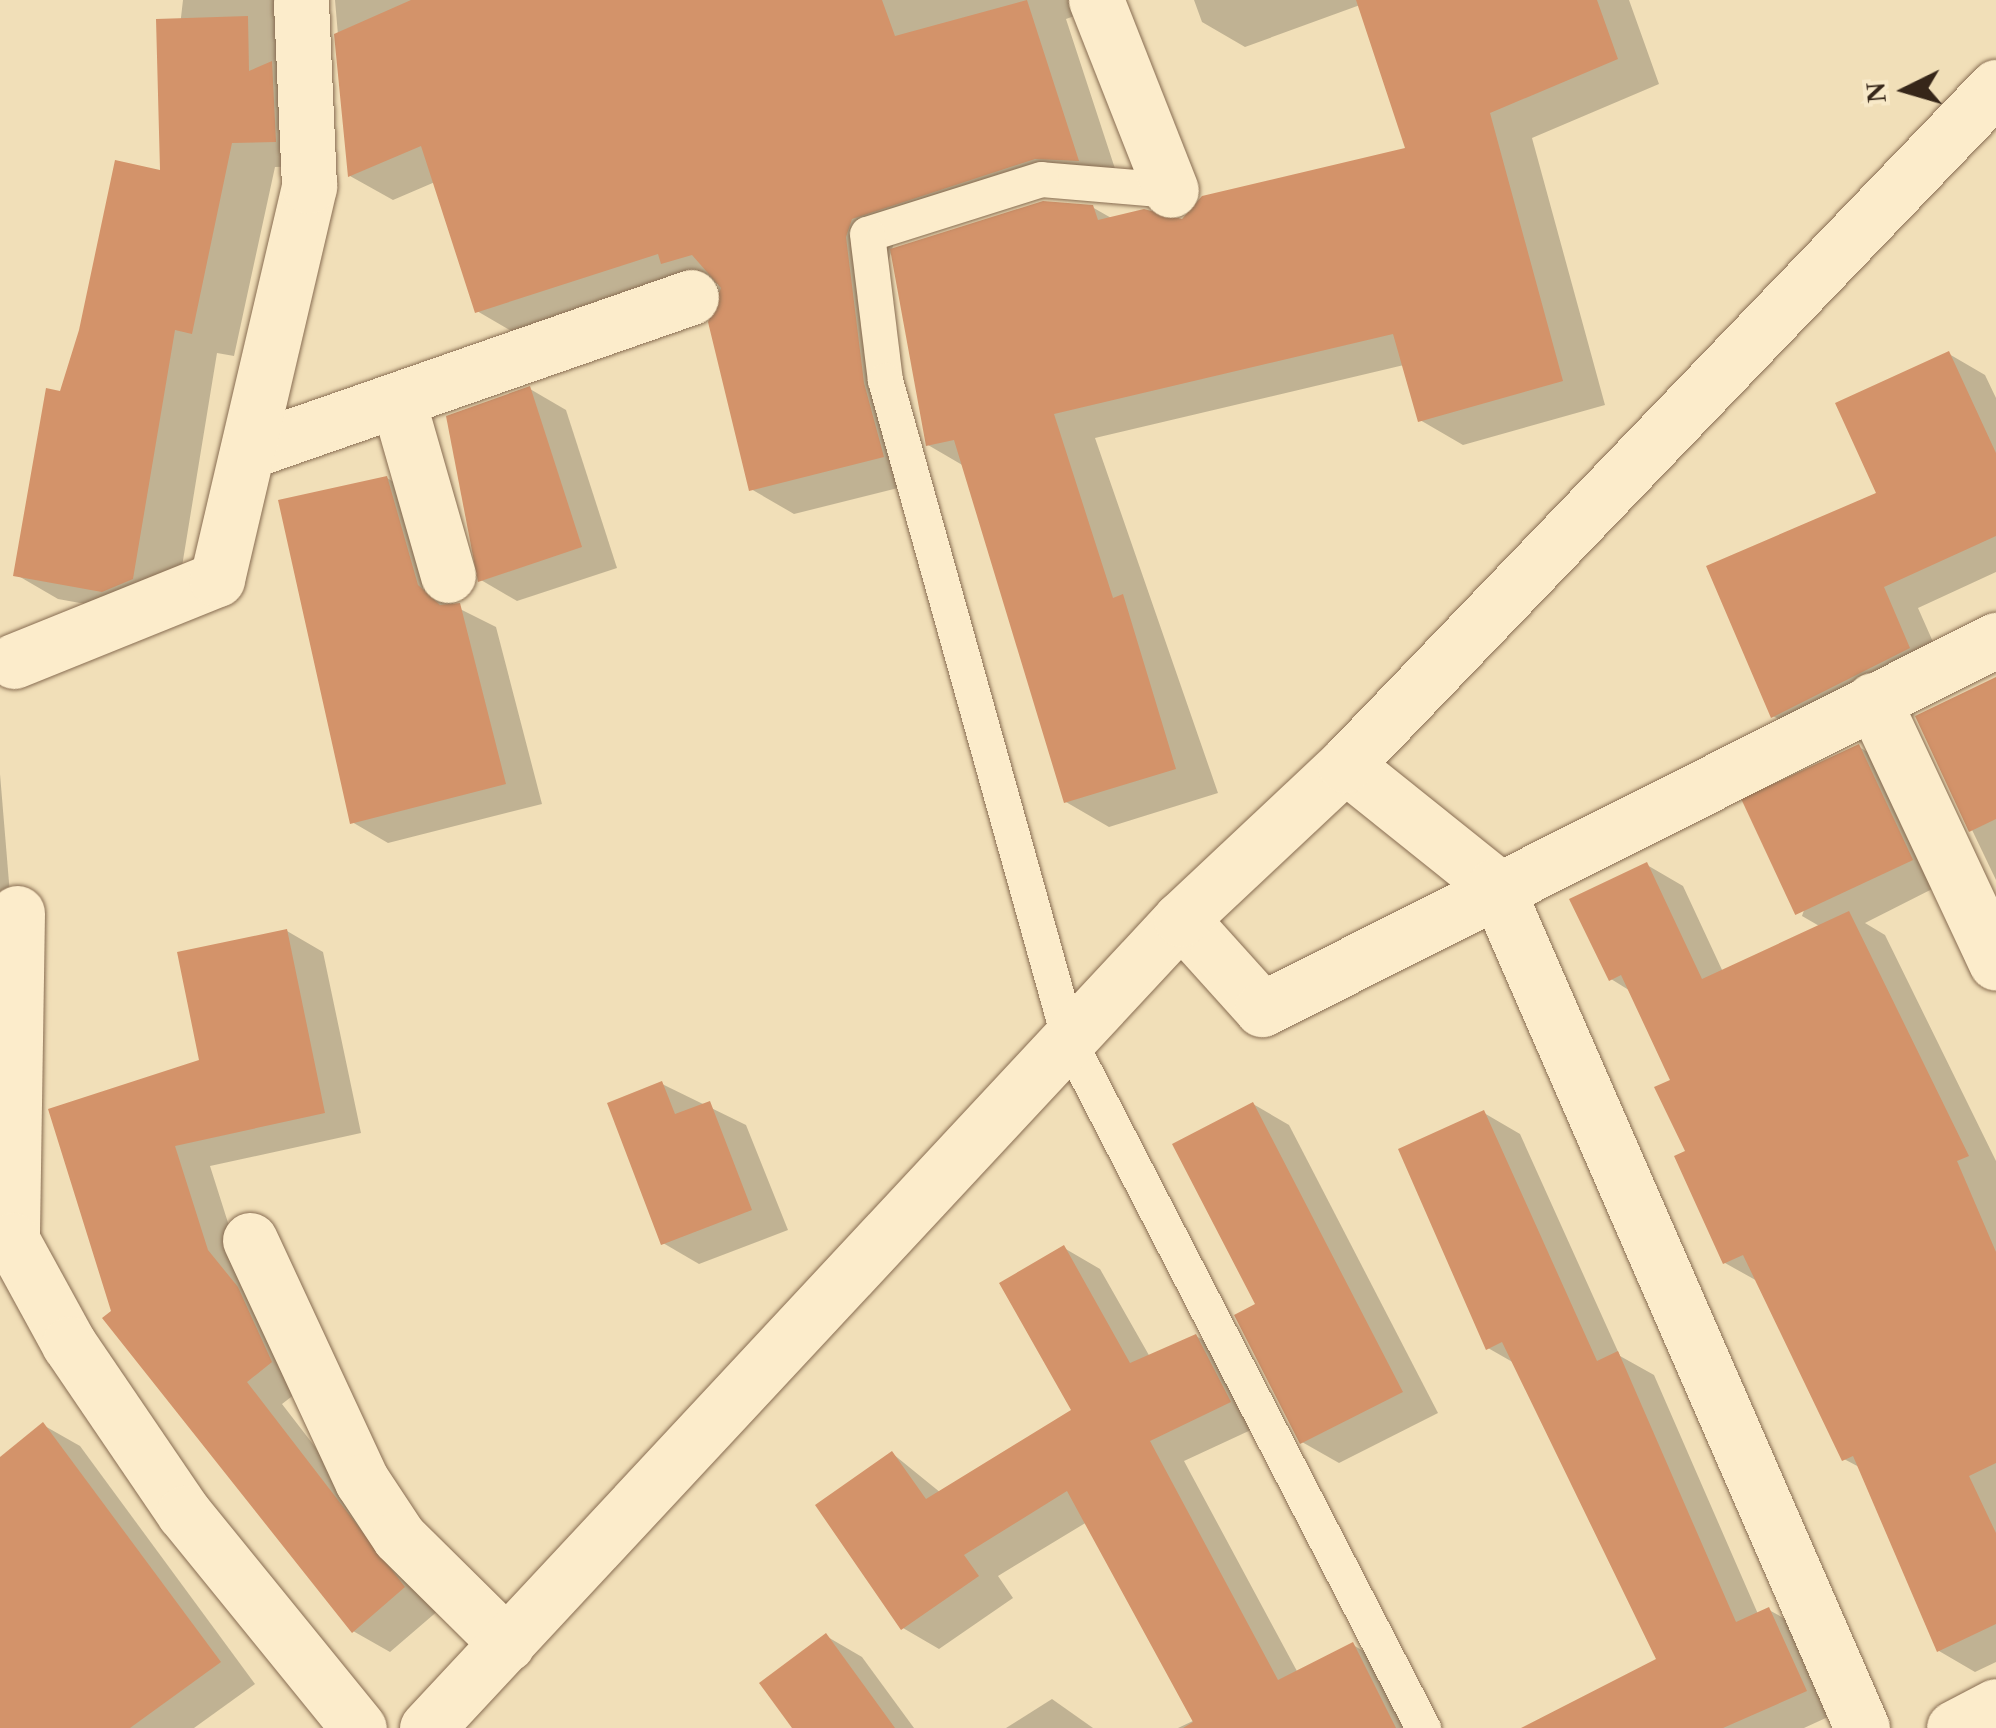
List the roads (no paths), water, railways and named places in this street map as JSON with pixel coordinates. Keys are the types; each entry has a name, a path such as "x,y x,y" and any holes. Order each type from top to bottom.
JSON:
{"street":[{"path":"14,660 217,579 308,186 301,0"},
{"path":"1096,0 1170,190"},
{"path":"427,1728 1070,1043 1181,919 1344,764 1996,87"},
{"path":"249,452 691,297"},
{"path":"398,400 448,576"},
{"path":"1181,919 1262,1008 1494,885 1996,640"},
{"path":"1873,700 1996,963"},
{"path":"1344,764 1494,885 1862,1728"},
{"path":"17,914 12,1240 69,1344 184,1513 359,1728"},
{"path":"250,1240 362,1481 399,1537 506,1644"},
{"path":"1954,1728 1996,1706"}],"lane":[{"path":"1170,190 1041,179 868,234 885,380 1070,1043 1423,1728"}]}
